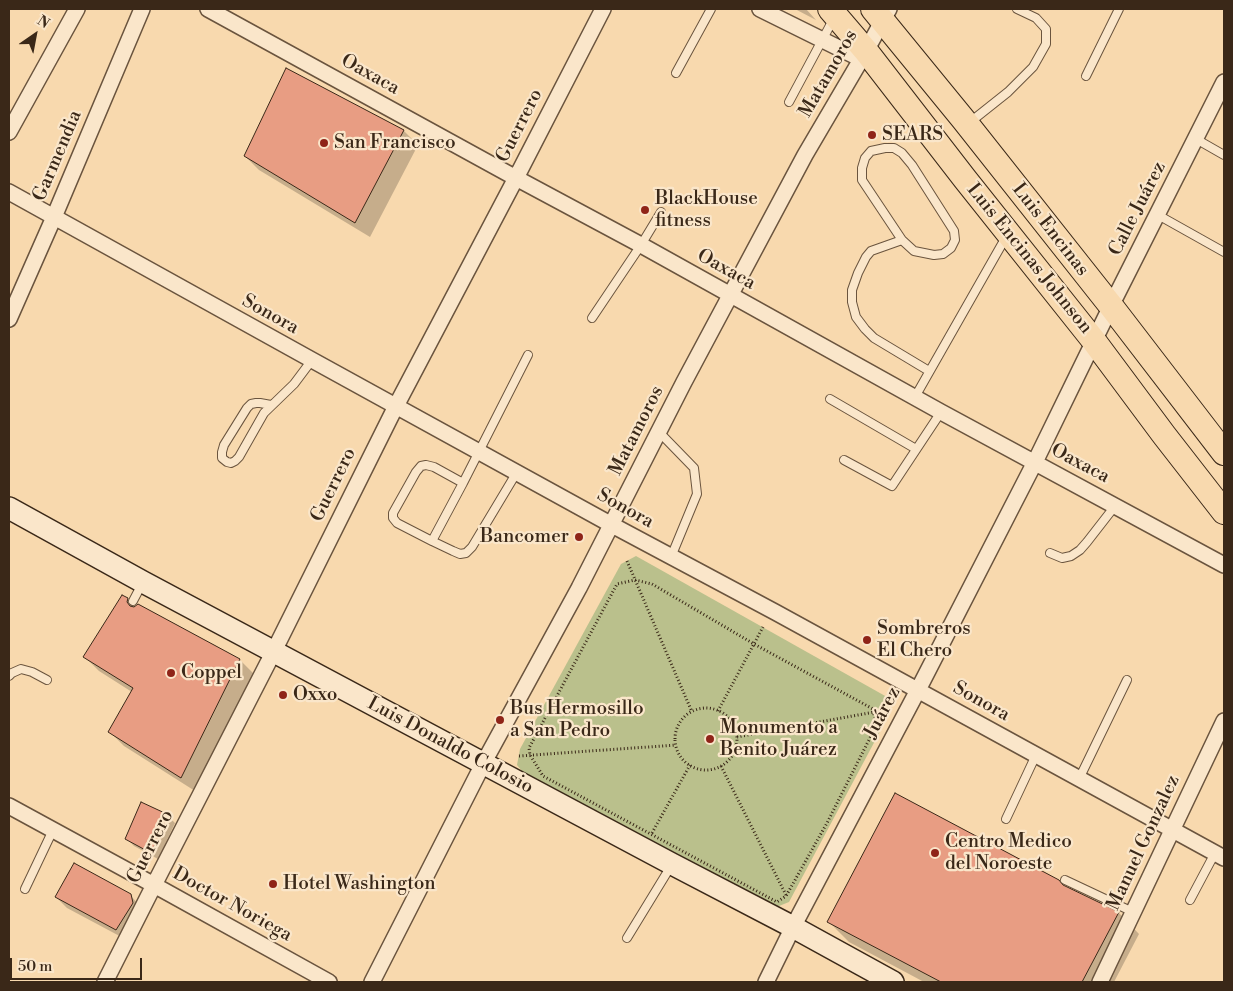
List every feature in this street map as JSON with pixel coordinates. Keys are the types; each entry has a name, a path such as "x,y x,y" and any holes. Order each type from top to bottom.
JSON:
{"main road":[{"name":"Luis Encinas Johnson","path":"833,12 864,55 1094,341 1224,512"},
{"name":"Luis Encinas","path":"882,13 1224,453"},
{"name":"Luis Donaldo Colosio","path":"9,508 483,764 793,927 893,982"}],"street":[{"path":"9,132 77,9"},
{"name":"Garmendia","path":"9,319 142,9"},
{"name":"Oaxaca","path":"208,9 641,245 941,412 1224,565"},
{"name":"Guerrero","path":"105,982 274,651 396,406 603,9"},
{"path":"760,9 822,40 864,55"},
{"name":"Matamoros","path":"372,982 483,764 612,525 684,382 805,155 864,55 882,13"},
{"name":"Calle Juárez","path":"1035,462 1111,306 1196,139 1220,102 1224,82"},
{"name":"Sonora","path":"9,192 612,525 1220,856"},
{"name":"Juárez","path":"766,982 1035,462"},
{"name":"Manuel Gonzalez","path":"1100,982 1224,720"},
{"name":"Doctor Noriega","path":"9,806 154,884 329,982"}],"lane":[{"path":"676,73 711,9"},
{"path":"968,125 1008,92 1033,67 1046,44 1046,29 1036,18 1017,9"},
{"path":"1086,76 1119,9"},
{"path":"789,102 822,40 833,12"},
{"path":"1196,139 1224,155"},
{"path":"894,148 902,153 912,165 954,231 956,240 951,248 943,254 934,255 914,251 902,240 862,180 862,168 865,158 871,151 894,148"},
{"path":"592,318 661,212"},
{"path":"1158,215 1224,252"},
{"path":"915,397 1008,233"},
{"path":"902,240 871,251 866,257 852,290 852,302 856,317 874,338 930,371"},
{"path":"432,541 528,355"},
{"path":"271,406 256,403 251,404 247,408 224,445 222,458 231,463 239,457 264,413 294,384 312,360"},
{"path":"830,399 916,449"},
{"path":"844,460 892,486 941,412"},
{"path":"659,432 694,468 697,494 671,557"},
{"path":"463,483 434,467 421,466 393,513 394,518 397,523 432,541 460,554 466,552 472,547 517,472"},
{"path":"1050,553 1062,558 1071,556 1084,546 1115,506"},
{"path":"133,601 144,582"},
{"path":"9,676 21,669 32,672 47,680"},
{"path":"1079,779 1127,680"},
{"path":"1006,819 1036,755"},
{"path":"25,889 53,830"},
{"path":"1190,900 1220,856"},
{"path":"628,938 672,864"},
{"path":"1065,880 1133,912"}],"path":[{"path":"627,561 692,712"},
{"path":"636,580 652,584 754,644 873,709 876,726 827,823 786,896 777,902 543,776 530,755 529,748 617,584 636,580"},
{"path":"718,711 763,627"},
{"path":"709,708 718,711 731,721 735,728 737,736 734,754 728,761 714,769 698,769 683,760 678,753 676,735 678,726 684,717 700,709 709,708"},
{"path":"737,736 892,709"},
{"path":"519,756 676,745"},
{"path":"649,838 690,765"},
{"path":"721,766 790,902"}],"green space":[{"path":"636,556 887,697 892,709 789,902 774,908 526,776 517,765 520,749 621,564"}],"building":[{"name":"San Francisco","path":"286,68 404,130 355,223 244,156"},
{"name":"Coppel","path":"122,595 128,598 127,602 130,606 134,607 138,604 240,659 181,778 108,732 133,688 83,657"},
{"name":"Centro Medico del Noroeste","path":"895,793 1059,880 1063,885 1119,912 1082,982 941,982 827,922"},
{"path":"141,802 169,815 151,853 125,839"},
{"path":"74,863 131,894 133,903 116,930 55,897"}],"place":[{"name":"SEARS","path":"872,135"},
{"name":"San Francisco","path":"324,143"},
{"name":"BlackHouse fitness","path":"645,210"},
{"name":"Bancomer","path":"579,537"},
{"name":"Sombreros El Chero","path":"867,640"},
{"name":"Coppel","path":"171,673"},
{"name":"Oxxo","path":"283,695"},
{"name":"Bus Hermosillo a San Pedro","path":"500,720"},
{"name":"Monumento a Benito Juárez","path":"710,739"},
{"name":"Centro Medico del Noroeste","path":"935,853"},
{"name":"Hotel Washington","path":"273,884"}]}
